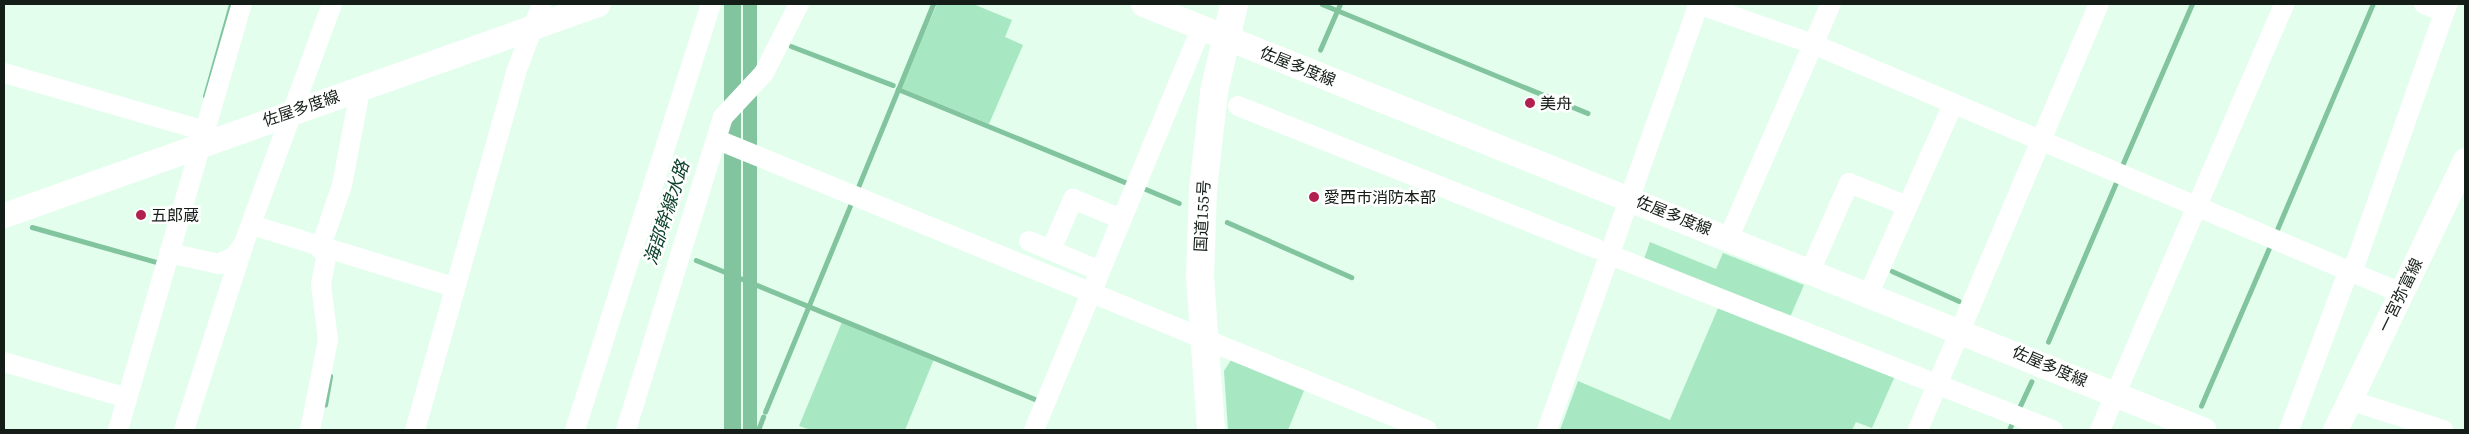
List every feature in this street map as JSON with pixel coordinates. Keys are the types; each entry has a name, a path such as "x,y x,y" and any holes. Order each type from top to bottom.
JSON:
{"highway":[{"name":"国道155号","path":"1211,430 1203,340 1202,189 1214,92 1214,32 1234,4"}],"main road":[{"name":"佐屋多度線","path":"4,214 203,136 290,113 598,4"},
{"name":"佐屋多度線","path":"1143,4 1869,292 2204,430"},
{"name":"一宮弥富線","path":"2335,430 2401,292 2463,170"}],"street":[{"path":"118,430 242,4"},
{"path":"184,430 290,113 332,4"},
{"path":"416,430 454,288 532,26 542,4"},
{"path":"575,430 711,4"},
{"path":"626,430 718,140 723,117 764,73 799,4"},
{"path":"1548,430 1699,4 1813,44 2401,292"},
{"path":"1729,237 1831,4"},
{"path":"1918,430 2099,4"},
{"path":"2100,430 2284,4"},
{"path":"2289,430 2350,272 2446,8 2424,4"},
{"path":"1034,430 1122,219 1214,32"},
{"path":"4,73 203,136"},
{"path":"310,430 328,340 321,284 324,251 342,185 358,101 355,89"},
{"path":"1869,292 1953,104"},
{"path":"1238,106 1598,250"},
{"path":"718,140 1426,430"},
{"path":"1811,269 1849,183 1907,206"},
{"path":"1051,250 1073,199 1122,219"},
{"path":"169,253 219,264 235,256 248,234"},
{"path":"248,234 324,251 454,288"},
{"path":"1029,241 1100,271"},
{"path":"1618,258 1937,386 2053,430"},
{"path":"4,362 127,398"},
{"path":"2350,400 2443,430"}],"shaded area":[{"path":"937,4 973,4 1012,20 1005,37 1023,45 989,124 901,88"},
{"path":"1650,242 1716,269 1723,253 1804,285 1787,324 1643,262"},
{"path":"1719,306 1895,376 1872,428 1856,422 1852,430 1560,430 1578,381 1670,420"},
{"path":"842,322 934,359 905,430 811,430 799,426"},
{"path":"1233,357 1305,388 1288,430 1228,430 1224,371"}],"water":[{"path":"724,4 741,4 741,430 724,430"},
{"path":"743,4 757,4 757,430 743,430"}],"waterway":[{"path":"205,96 231,4"},
{"path":"856,192 933,4"},
{"path":"1322,4 1588,113"},
{"path":"1320,50 1340,4"},
{"path":"2121,168 2192,4"},
{"path":"2276,232 2373,4"},
{"path":"791,46 893,85"},
{"path":"898,89 1130,184"},
{"path":"2048,342 2117,180"},
{"path":"1141,187 1179,203"},
{"path":"765,412 852,201"},
{"path":"1227,222 1351,277"},
{"path":"32,227 160,263"},
{"path":"2201,406 2270,246"},
{"path":"696,260 1040,401"},
{"path":"1892,271 1959,301"},
{"path":"325,405 330,376"},
{"path":"2019,408 2031,382"},
{"path":"758,430 763,417"},
{"path":"2009,430 2013,421"}],"place":[{"name":"美舟","path":"1530,103"},
{"name":"愛西市消防本部","path":"1314,197"},
{"name":"五郎蔵","path":"141,215"}],"water label":[{"name":"海部幹線水路","path":"667,213"}]}
